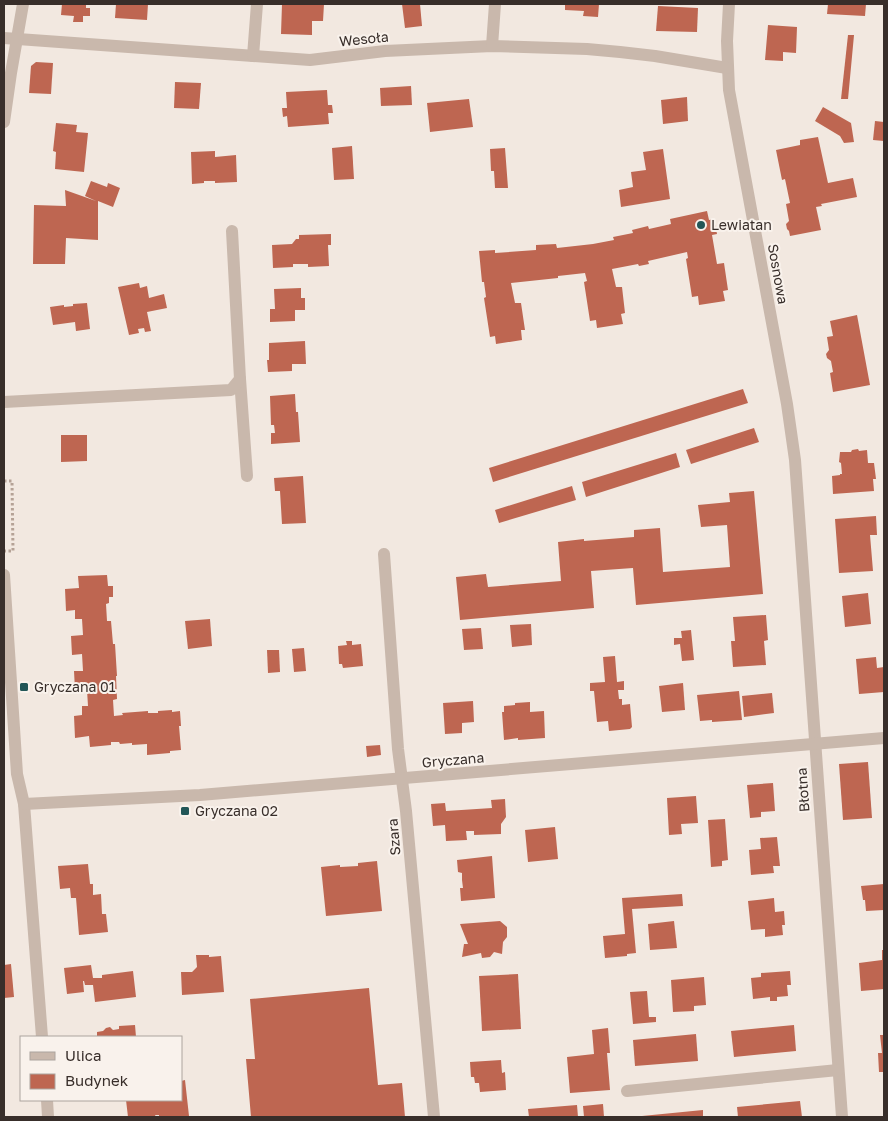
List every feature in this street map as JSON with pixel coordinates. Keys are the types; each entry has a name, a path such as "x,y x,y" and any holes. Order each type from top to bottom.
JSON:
{"street":[{"path":"4,122 10,39 23,4"},
{"path":"253,56 257,4"},
{"path":"492,46 495,4"},
{"name":"Sosnowa","path":"730,4 727,41 729,90 785,394 795,460"},
{"name":"Wesoła","path":"10,39 310,60 385,51 492,46 620,52 728,68"},
{"path":"232,230 247,476"},
{"path":"4,402 231,390 240,379"},
{"name":"Błotna","path":"795,460 842,1117"},
{"name":"Szara","path":"384,554 398,749 403,779 434,1117"},
{"path":"4,575 17,774 24,804 42,1036"},
{"name":"Gryczana","path":"24,804 200,795 884,738"},
{"path":"627,1092 838,1070"},
{"path":"47,1101 48,1117"}],"path":[{"path":"4,481 12,481 13,551 4,551"}],"building":[{"path":"62,4 86,4 86,8 90,8 90,16 83,16 83,22 73,22 74,16 61,15"},
{"path":"116,4 148,4 147,20 115,18"},
{"path":"282,4 324,4 323,21 312,21 312,35 281,34"},
{"path":"402,4 420,4 422,26 405,28"},
{"path":"565,4 599,4 598,17 583,16 584,11 565,10"},
{"path":"828,4 866,4 865,16 827,14"},
{"path":"658,6 698,8 697,32 656,31"},
{"path":"768,25 797,27 796,53 783,52 783,61 765,60"},
{"path":"848,35 854,35 848,99 841,99"},
{"path":"36,62 53,63 51,94 29,93 31,66"},
{"path":"175,82 201,83 199,109 174,108"},
{"path":"411,86 412,105 381,106 380,88"},
{"path":"327,90 328,105 332,105 333,113 328,113 329,124 288,127 287,116 283,117 282,108 287,108 286,92"},
{"path":"687,97 688,121 663,124 661,100"},
{"path":"469,99 473,127 430,132 427,103"},
{"path":"823,107 851,123 854,142 844,143 840,136 815,121"},
{"path":"875,121 884,122 884,141 873,140"},
{"path":"56,123 77,125 76,132 88,133 84,172 55,169 56,152 53,151"},
{"path":"818,137 828,183 853,178 857,197 821,204 822,206 816,207 821,230 790,236 786,224 789,221 786,204 790,203 785,179 782,180 776,150 800,145 800,140"},
{"path":"352,146 354,179 334,180 332,148"},
{"path":"505,148 508,188 495,188 494,171 491,171 490,149"},
{"path":"663,149 670,199 621,207 619,190 633,187 631,172 646,170 643,152"},
{"path":"215,151 215,157 236,155 237,182 215,183 215,181 204,181 204,183 192,184 191,152"},
{"path":"91,181 107,187 108,183 120,188 113,207 98,201 98,240 66,238 65,264 33,264 34,205 66,206 65,190 96,201 85,196"},
{"path":"707,211 709,220 714,219 717,234 712,235 717,264 724,263 728,290 723,291 725,301 699,305 698,296 692,297 686,259 688,258 687,252 648,261 649,264 612,269 616,287 622,287 625,313 621,314 623,324 597,328 596,320 590,321 584,282 587,281 585,273 511,283 515,303 521,303 525,330 521,330 522,340 496,344 495,336 490,337 479,251 495,250 495,253 536,250 536,245 556,244 557,248 593,244 614,240 613,237 633,233 632,230 648,226 649,229 671,224 670,219"},
{"path":"331,234 331,245 328,245 329,266 308,267 308,264 293,264 293,267 273,268 272,245 292,244 296,239 299,239 299,235"},
{"path":"139,283 140,288 147,286 149,298 164,294 167,308 147,312 151,331 145,332 144,328 138,329 139,333 129,335 118,287"},
{"path":"301,288 301,298 305,298 305,310 295,310 295,321 270,322 270,309 275,309 274,289"},
{"path":"87,303 90,329 76,331 75,322 53,325 50,307 64,305 64,307"},
{"path":"857,315 870,385 833,392 830,373 833,372 831,361 827,358 826,354 829,350 827,337 833,336 830,321"},
{"path":"305,341 306,364 292,364 292,371 268,372 269,343"},
{"path":"743,389 748,403 493,482 489,468"},
{"path":"295,394 300,442 271,444 271,433 275,433 274,425 271,425 270,396"},
{"path":"754,428 759,442 691,464 686,450"},
{"path":"61,435 87,435 87,461 61,462"},
{"path":"858,449 859,451 867,450 868,463 874,463 876,479 873,479 874,491 833,494 832,476 842,474 841,463 839,462 840,452 851,452"},
{"path":"676,453 680,467 586,497 582,482"},
{"path":"303,476 306,523 282,524 280,491 275,491 274,478"},
{"path":"572,486 576,500 499,523 495,510"},
{"path":"754,491 763,594 636,605 633,568 591,571 594,608 460,620 456,577 486,574 488,587 561,581 558,542 634,537 634,530 660,528 663,572 730,567 727,525 701,527 698,505 730,502 729,493"},
{"path":"876,516 877,535 870,535 873,571 839,573 835,519"},
{"path":"107,575 108,586 113,586 113,597 109,597 109,603 106,604 107,621 111,621 113,644 115,644 117,699 113,700 114,716 123,715 122,713 148,711 148,713 158,713 158,711 180,711 181,750 147,755 147,744 132,745 132,743 120,744 119,742 111,742 111,745 90,747 89,736 75,738 74,716 82,715 82,706 88,706 87,690 75,690 74,671 83,671 82,654 72,655 71,636 83,635 82,619 75,619 75,610 66,611 65,589 79,588 78,576"},
{"path":"868,593 871,624 845,627 842,596"},
{"path":"766,615 768,640 764,641 766,665 733,667 731,641 735,641 733,617"},
{"path":"210,619 212,646 188,649 185,621"},
{"path":"531,624 532,645 512,647 510,625"},
{"path":"481,628 483,649 464,650 462,629"},
{"path":"691,630 694,660 682,661 680,644 674,645 674,638 682,638 681,631"},
{"path":"346,641 352,641 352,645 361,644 363,666 343,668 342,664 339,664 338,646 347,645"},
{"path":"304,648 306,671 294,672 292,649"},
{"path":"267,650 279,650 280,672 268,673"},
{"path":"615,656 617,682 624,681 624,690 618,690 619,699 622,699 622,705 630,704 632,727 630,729 609,731 608,721 597,722 594,691 590,691 590,683 605,682 603,657"},
{"path":"876,657 877,668 884,667 884,692 859,694 856,659"},
{"path":"683,683 685,710 662,712 659,686"},
{"path":"739,691 742,720 700,721 697,695"},
{"path":"772,693 774,713 744,717 742,696"},
{"path":"473,701 474,722 462,723 462,733 445,734 443,703"},
{"path":"530,702 530,712 544,711 545,738 504,740 502,712 504,712 504,706"},
{"path":"380,745 381,755 367,757 366,746"},
{"path":"868,762 872,818 843,820 839,764"},
{"path":"773,783 775,811 761,812 761,817 750,818 747,785"},
{"path":"696,796 698,823 681,824 682,834 669,835 667,798"},
{"path":"505,799 506,817 501,824 501,834 474,835 474,831 466,831 467,840 446,841 445,825 433,826 431,804 445,803 446,811 492,808 491,800"},
{"path":"725,819 728,860 722,861 722,866 711,867 708,820"},
{"path":"555,827 558,859 528,862 525,830"},
{"path":"777,837 780,866 773,866 774,873 751,875 749,850 761,849 760,838"},
{"path":"492,856 495,898 461,901 460,888 463,888 462,873 458,872 457,860"},
{"path":"377,861 382,911 326,916 321,867 358,866 358,863"},
{"path":"88,864 90,884 93,884 93,895 101,894 102,914 106,914 108,932 79,935 76,898 71,898 70,888 60,889 58,866"},
{"path":"884,884 884,910 866,911 861,886"},
{"path":"682,894 683,906 632,909 636,953 627,954 627,956 605,958 603,936 625,934 622,898"},
{"path":"774,898 775,912 784,911 785,925 782,925 783,935 765,937 765,929 751,930 748,901"},
{"path":"500,921 507,927 507,937 503,942 502,954 494,952 490,957 482,958 481,953 462,957 464,944 468,944 460,924"},
{"path":"674,921 677,948 650,950 648,924"},
{"path":"882,950 884,950 884,989 861,991 859,963 882,960"},
{"path":"196,955 221,956 224,992 182,995 181,972 192,972 197,967"},
{"path":"11,964 14,997 4,998 4,965"},
{"path":"91,965 93,978 102,978 102,975 133,971 136,997 95,1002 93,985 85,985 84,981 84,992 67,994 64,968"},
{"path":"790,971 791,985 787,985 788,996 777,997 777,1001 770,1001 770,997 753,999 751,978 761,977 761,973"},
{"path":"518,974 521,1029 482,1031 479,976"},
{"path":"704,977 706,1005 694,1006 694,1011 673,1012 671,980"},
{"path":"369,988 378,1085 402,1083 405,1117 251,1117 246,1059 255,1059 250,999"},
{"path":"647,991 649,1017 656,1017 656,1022 633,1024 630,992"},
{"path":"135,1025 136,1036 97,1036 97,1032 110,1027 113,1030 119,1029 119,1026"},
{"path":"794,1025 796,1051 734,1057 731,1031"},
{"path":"608,1028 610,1053 607,1053 610,1090 570,1093 567,1057 594,1054 592,1030"},
{"path":"696,1034 698,1061 635,1066 633,1040"},
{"path":"880,1035 884,1035 884,1072 879,1072 878,1053 882,1053"},
{"path":"501,1060 502,1073 505,1072 506,1090 480,1092 479,1083 475,1083 474,1077 471,1077 470,1062"},
{"path":"185,1080 189,1116 159,1117 159,1115 155,1115 156,1117 128,1117 126,1101 182,1101 182,1081"},
{"path":"800,1101 802,1117 738,1117 737,1107"},
{"path":"603,1104 604,1117 584,1117 583,1106"},
{"path":"577,1105 578,1117 529,1117 528,1109"},
{"path":"703,1110 703,1117 642,1116"}],"place":[{"name":"Lewiatan","path":"701,225"},
{"name":"Gryczana 01","path":"24,687"},
{"name":"Gryczana 02","path":"185,811"}]}
